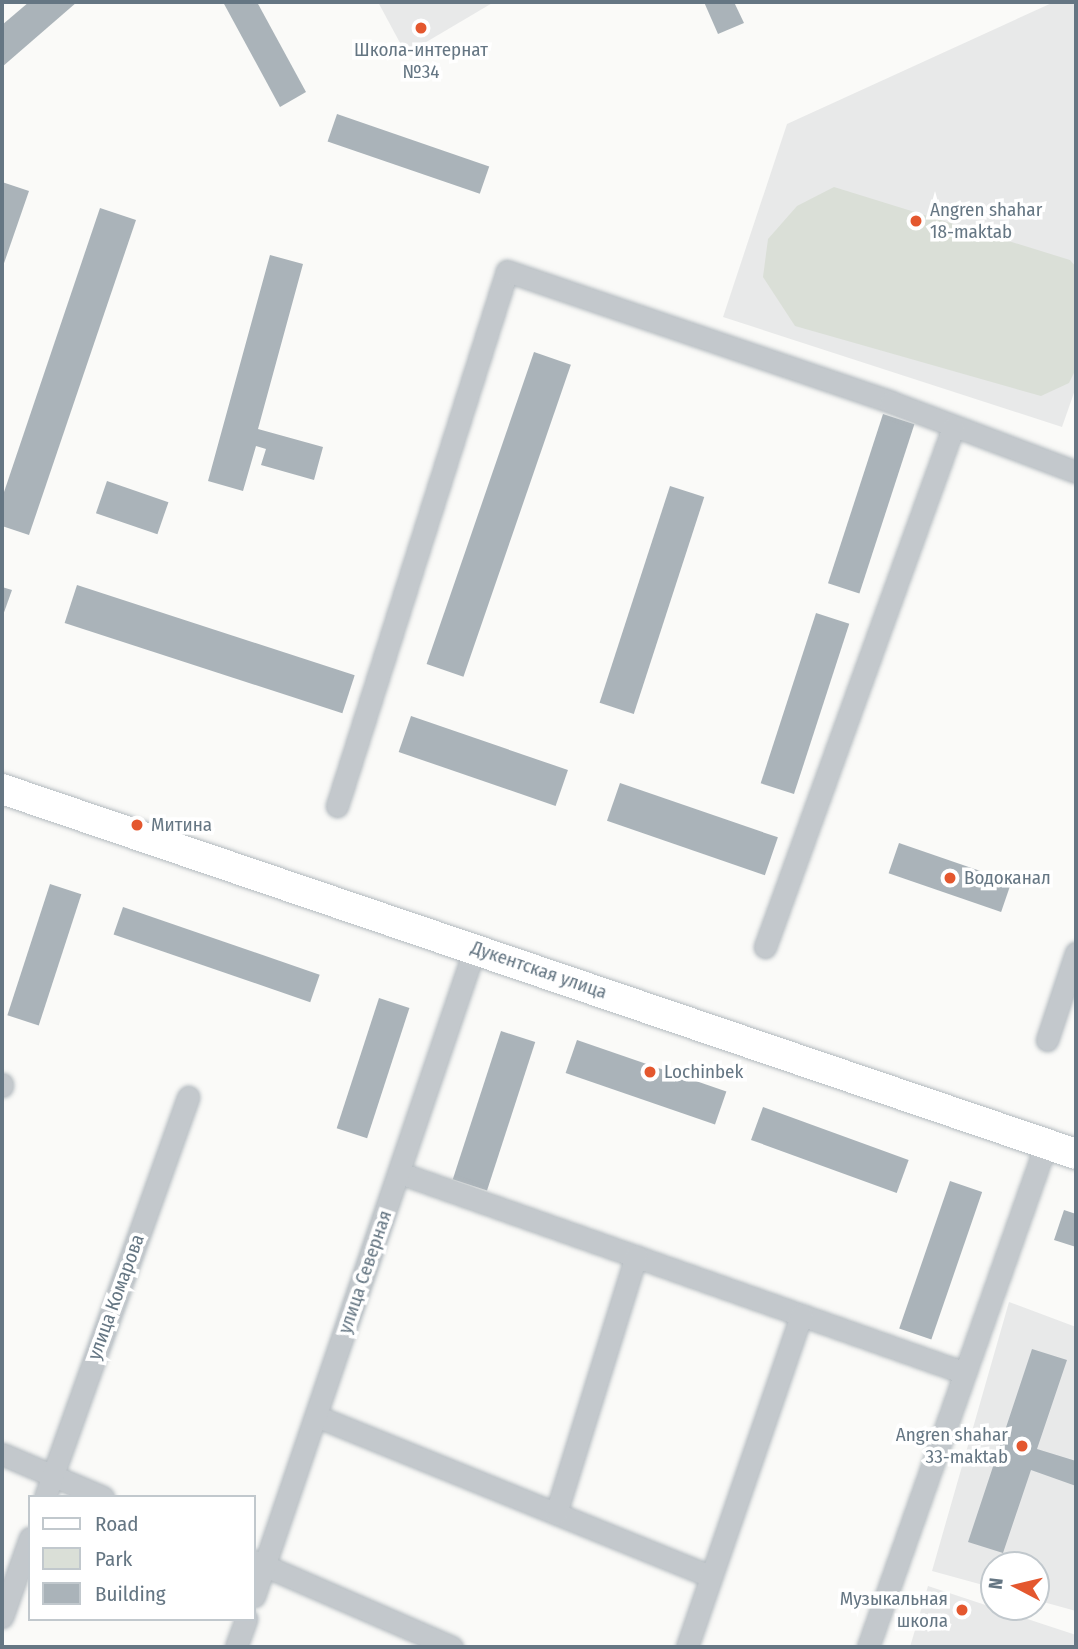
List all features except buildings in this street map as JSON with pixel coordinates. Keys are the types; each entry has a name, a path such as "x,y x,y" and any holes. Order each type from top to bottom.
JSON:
{"main road":[{"name":"Дукентская улица","path":"2,789 1076,1154"}],"street":[{"path":"337,806 507,271 891,401 953,428 1076,472"},
{"path":"765,947 953,428"},
{"name":"улица Северная","path":"256,1583 259,1563 316,1416 475,948"},
{"path":"1047,1040 1076,953"},
{"name":"улица Комарова","path":"46,1495 188,1097"},
{"path":"869,1647 1046,1144"},
{"path":"400,1172 965,1373"},
{"path":"556,1513 636,1256"},
{"path":"687,1647 801,1315"},
{"path":"316,1416 711,1576"},
{"path":"2,1454 98,1495"},
{"path":"2,1617 28,1544"},
{"path":"259,1563 452,1647"},
{"path":"236,1647 245,1621"}],"shaded area":[{"name":"Школа-интернат №34","path":"378,2 494,2 406,54"},
{"name":"Angren shahar 18-maktab","path":"1054,2 1076,2 1076,387 1062,427 723,317 787,124"},
{"name":"Angren shahar 33-maktab","path":"1009,1302 1076,1327 1076,1611 1050,1604 1050,1551 980,1551 980,1584 932,1571"},
{"name":"Музыкальная школа","path":"928,1586 980,1603 980,1621 1034,1621 1076,1635 1076,1647 910,1647"}],"green space":[{"path":"834,187 1070,260 1076,267 1076,369 1069,383 1041,396 795,326 763,277 768,239 797,206"}],"place":[{"name":"Школа-интернат №34","path":"421,28"},
{"name":"Angren shahar 18-maktab","path":"916,221"},
{"name":"Митина","path":"137,825"},
{"name":"Водоканал","path":"950,878"},
{"name":"Lochinbek","path":"650,1072"},
{"name":"Angren shahar 33-maktab","path":"1022,1446"},
{"name":"Музыкальная школа","path":"962,1610"}]}
